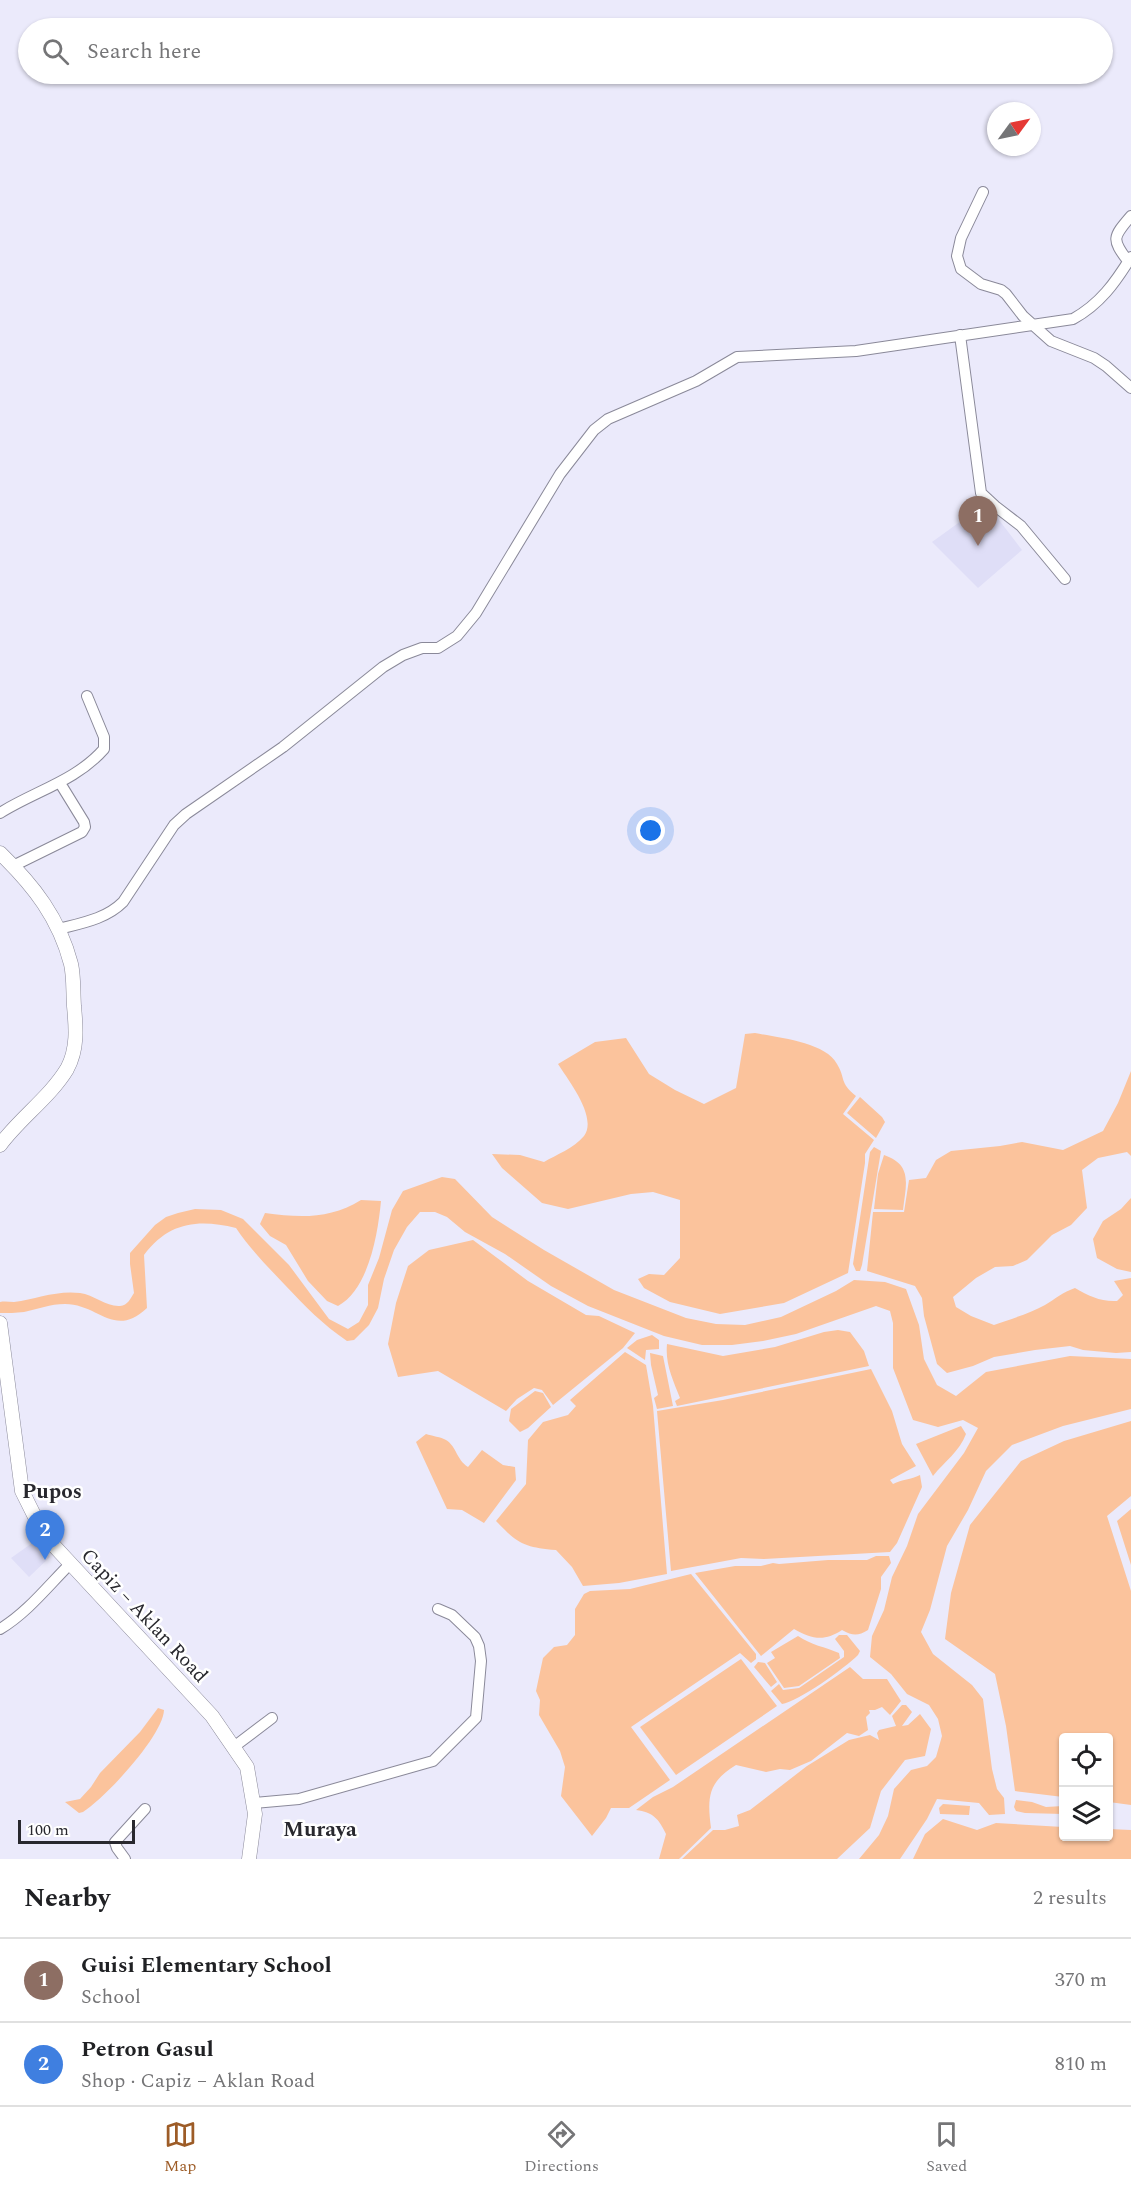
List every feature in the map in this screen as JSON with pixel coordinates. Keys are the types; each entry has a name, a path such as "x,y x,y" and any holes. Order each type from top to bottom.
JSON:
{"main road":[{"path":"0,853 49,910 59,929 72,969 75,1037 71,1060 60,1078 0,1145"},
{"name":"Capiz – Aklan Road","path":"0,1323 22,1491 44,1535 213,1716 235,1746 247,1767 254,1803 255,1814 249,1859"}],"street":[{"path":"983,192 961,238 957,261 966,275 1006,294 1023,315 1051,341 1094,358 1131,388"},
{"path":"59,929 100,917 115,910 129,893 174,825 284,747 383,667 403,655 422,648 438,648 457,636 476,613 560,474 594,430 608,419 696,381 737,357 856,351 1073,319 1103,298 1130,259 1118,248 1115,239 1116,234 1131,216"},
{"path":"960,335 981,493 1021,526 1065,579"},
{"path":"0,813 60,783 93,761 104,748 104,737 87,696"},
{"path":"13,866 82,831 85,827 60,783"},
{"path":"0,1629 38,1598 70,1563"},
{"path":"254,1803 299,1799 433,1761 476,1718 481,1661 479,1646 475,1637 452,1615 438,1609"},
{"path":"235,1746 272,1718"},
{"path":"125,1859 115,1842 145,1809"}],"shaded area":[{"path":"986,503 1022,550 978,588 932,542"},
{"path":"755,1033 801,1042 831,1057 840,1069 845,1084 856,1096 843,1114 874,1140 865,1154 848,1273 784,1303 720,1314 670,1302 644,1288 638,1279 649,1274 664,1275 680,1258 680,1200 653,1192 631,1194 568,1209 542,1203 502,1168 492,1154 520,1155 544,1162 570,1148 584,1136 587,1128 585,1109 558,1064 595,1042 626,1038 649,1074 704,1104 736,1088 745,1034"},
{"path":"1131,1071 1131,1156 1127,1152 1098,1158 1082,1170 1087,1208 1071,1225 1052,1235 1027,1260 1013,1266 995,1267 976,1278 953,1297 956,1307 994,1325 1026,1314 1075,1288 1095,1298 1117,1301 1123,1295 1114,1281 1131,1278 1131,1352 1083,1350 1070,1346 994,1357 947,1373 937,1364 924,1316 922,1298 915,1286 867,1271 873,1212 904,1212 909,1180 926,1178 936,1160 951,1151 1022,1142 1063,1150 1103,1131"},
{"path":"860,1097 885,1122 876,1138 847,1113"},
{"path":"874,1147 881,1151 862,1265 860,1271 856,1271 853,1264 870,1152"},
{"path":"884,1155 900,1164 904,1170 906,1184 903,1210 874,1209 878,1174"},
{"path":"442,1177 455,1179 492,1217 544,1250 614,1290 686,1318 716,1324 745,1325 781,1317 854,1280 885,1282 906,1289 919,1325 924,1359 937,1385 956,1396 986,1372 1070,1356 1131,1359 1131,1409 1063,1426 1012,1445 986,1471 968,1510 947,1546 930,1610 921,1632 933,1654 972,1685 983,1699 992,1769 997,1789 1004,1798 1005,1814 989,1815 979,1803 937,1799 927,1819 900,1859 859,1859 879,1835 888,1816 894,1789 911,1770 927,1766 936,1757 942,1736 938,1719 929,1705 907,1694 891,1674 870,1657 872,1636 884,1610 892,1577 907,1546 918,1514 964,1453 978,1428 963,1420 938,1427 913,1420 893,1368 893,1323 890,1311 876,1306 796,1334 732,1345 702,1345 664,1336 588,1306 551,1286 505,1254 465,1232 447,1217 435,1212 420,1212 407,1227 394,1250 384,1279 378,1308 369,1325 354,1340 347,1341 314,1315 259,1258 236,1228 209,1224 185,1226 174,1230 154,1244 144,1255 147,1308 135,1317 116,1320 77,1305 65,1304 24,1312 0,1313 0,1302 14,1302 71,1292 85,1294 115,1306 125,1304 134,1293 130,1253 155,1225 166,1217 195,1209 221,1210 243,1219 289,1265 329,1319 348,1329 359,1322 368,1305 368,1285 379,1258 392,1210 403,1191"},
{"path":"1131,1198 1131,1272 1117,1269 1097,1258 1093,1239 1103,1221 1121,1209"},
{"path":"361,1200 381,1201 374,1244 357,1287 349,1298 338,1306 327,1301 308,1281 286,1245 270,1236 260,1224 265,1213 315,1216 338,1211"},
{"path":"473,1240 528,1281 586,1315 599,1316 635,1333 623,1348 553,1405 542,1390 534,1388 517,1399 506,1411 438,1371 398,1377 388,1344 396,1303 408,1266 429,1250"},
{"path":"838,1330 850,1332 864,1351 869,1366 677,1406 675,1401 680,1398 668,1365 667,1344 723,1356 775,1347"},
{"path":"652,1335 659,1340 659,1349 646,1350 645,1360 627,1348 637,1340"},
{"path":"625,1352 646,1365 653,1406 667,1574 619,1583 583,1586 572,1567 556,1550 522,1543 496,1521 526,1484 528,1440 543,1422 568,1415 576,1406 570,1400"},
{"path":"650,1353 663,1356 673,1406 657,1409 654,1398 658,1395"},
{"path":"871,1369 892,1411 902,1444 916,1466 890,1480 893,1484 920,1475 922,1487 897,1543 890,1552 764,1559 741,1558 671,1571 657,1411 723,1400"},
{"path":"535,1391 543,1393 551,1407 528,1428 520,1432 509,1421 511,1409"},
{"path":"1131,1421 1131,1496 1107,1516 1131,1591 1131,1805 1113,1803 1113,1733 1059,1733 1059,1796 1015,1791 1006,1726 995,1674 945,1639 951,1593 970,1525 1021,1461 1064,1441"},
{"path":"961,1426 966,1434 963,1440 933,1476 916,1444"},
{"path":"426,1434 446,1440 468,1467 482,1450 503,1465 515,1467 516,1480 484,1523 462,1510 447,1509 416,1442"},
{"path":"1131,1509 1131,1565 1117,1521"},
{"path":"35,1541 50,1557 29,1577 11,1558"},
{"path":"876,1556 889,1556 891,1563 881,1577 881,1589 868,1630 855,1634 842,1630 824,1638 818,1638 794,1629 761,1656 695,1573 735,1566 867,1560"},
{"path":"691,1574 756,1654 756,1659 751,1663 740,1653 631,1727 670,1780 629,1808 611,1808 592,1836 561,1796 565,1767 560,1751 539,1715 540,1700 536,1691 543,1658 554,1647 567,1645 575,1635 575,1609 584,1594 590,1591 630,1589"},
{"path":"839,1635 847,1635 860,1651 858,1655 810,1691 782,1704 771,1691 779,1684 783,1690 799,1688 844,1657 844,1651 835,1639"},
{"path":"798,1636 839,1653 840,1658 799,1686 784,1688 767,1663 775,1658 771,1652"},
{"path":"741,1659 777,1706 676,1775 640,1727"},
{"path":"758,1662 765,1663 777,1682 771,1687 754,1667"},
{"path":"850,1667 863,1679 887,1679 901,1701 890,1715 882,1707 869,1710 870,1713 866,1717 868,1730 859,1736 847,1733 811,1761 790,1770 780,1769 766,1772 736,1765 720,1778 712,1791 709,1807 711,1828 679,1859 659,1859 666,1834 655,1817 647,1812 636,1810"},
{"path":"902,1705 906,1705 912,1712 902,1726 908,1725 920,1714 931,1729 925,1756 905,1760 881,1791 870,1828 837,1859 682,1859 713,1830 725,1830 739,1826 737,1815 750,1810 807,1766 849,1740 870,1735 879,1740 877,1733 879,1730 896,1726 892,1716"},
{"path":"158,1708 164,1710 154,1735 131,1766 105,1794 93,1805 79,1813 65,1802 80,1799 100,1773 140,1732"},
{"path":"1016,1800 1032,1802 1046,1807 1059,1806 1059,1814 1025,1813 1016,1811 1014,1807"},
{"path":"943,1804 970,1806 969,1815 940,1814 939,1808"},
{"path":"943,1819 977,1830 996,1823 1059,1827 1059,1841 1113,1841 1113,1829 1131,1830 1131,1859 913,1859 925,1834"}],"place":[{"name":"Guisi Elementary School","path":"978,546"},
{"name":"Petron Gasul","path":"45,1560"}],"district":[{"name":"Pupos","path":"52,1491"},
{"name":"Muraya","path":"320,1829"}]}
